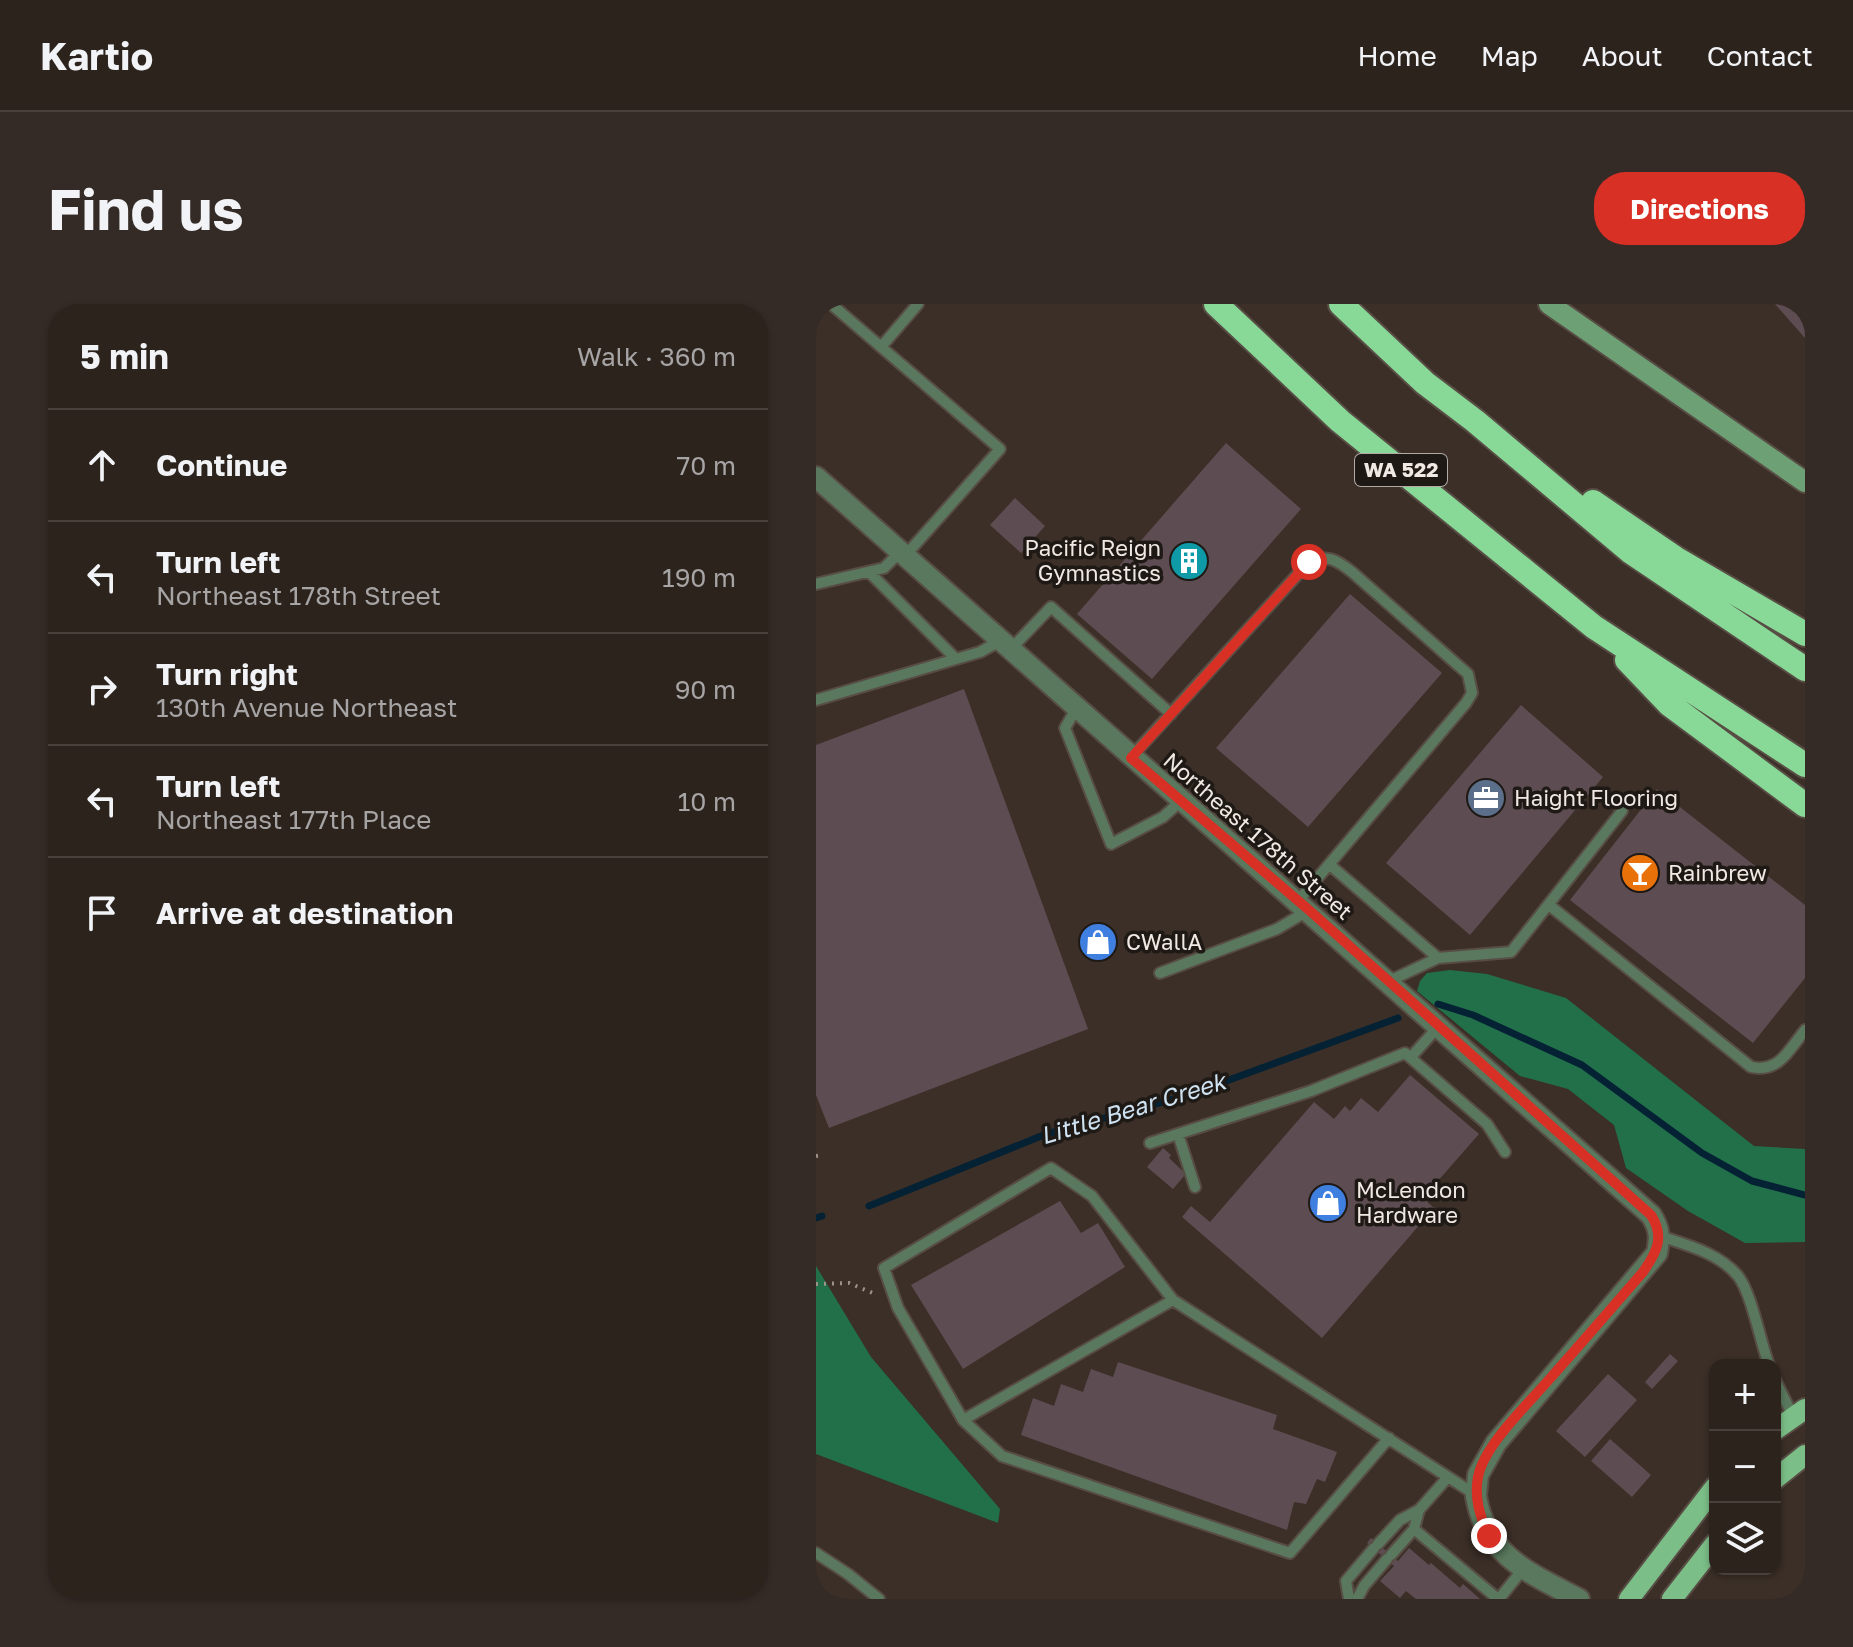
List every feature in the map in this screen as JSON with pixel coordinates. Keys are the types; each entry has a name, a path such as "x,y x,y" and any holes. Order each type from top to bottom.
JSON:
{"highway":[{"name":"WA 522","path":"1216,304 1340,421 1594,627 1805,765"},
{"path":"1341,304 1425,383 1631,552 1805,669"},
{"path":"1475,421 1675,558 1805,634"},
{"path":"1594,627 1669,704 1805,805"}],"main road":[{"path":"1549,304 1804,479"},
{"path":"1781,1426 1799,1412"},
{"path":"1781,1474 1805,1455"},
{"path":"1629,1599 1709,1495"},
{"path":"1672,1599 1709,1552"}],"street":[{"name":"Northeast 178th Street","path":"816,477 1651,1215 1660,1236"},
{"path":"1579,1599 1524,1568 1504,1553 1489,1536 1480,1518 1476,1496 1478,1475 1484,1459 1496,1443 1643,1272 1657,1253 1660,1236"}],"lane":[{"path":"816,584 884,568 902,554 1000,449 831,304"},
{"path":"881,347 918,304"},
{"path":"1131,758 1309,562 1318,558 1337,561 1352,572 1468,674 1472,693 1466,703 1330,865 1303,906 1277,929 1160,973"},
{"path":"869,572 956,659"},
{"path":"816,700 1005,646 1051,607 1171,714"},
{"path":"1076,709 1065,728 1111,844 1163,817 1181,801"},
{"path":"1387,982 1438,958 1511,952 1622,811"},
{"path":"1330,865 1438,958"},
{"path":"1549,905 1751,1067 1768,1069 1777,1066 1805,1030"},
{"path":"1411,1057 1438,1027"},
{"path":"1150,1143 1311,1091 1405,1053 1487,1124 1505,1152"},
{"path":"1178,1134 1195,1187"},
{"path":"1389,1438 1290,1553 1002,1456 963,1420 898,1308 884,1268 1051,1168 1092,1196 1173,1300 1389,1438 1476,1496"},
{"path":"1660,1236 1709,1254 1738,1276 1752,1309 1767,1359"},
{"path":"963,1420 1173,1300"},
{"path":"1781,1388 1799,1412"},
{"path":"1349,1599 1346,1581 1400,1520 1419,1510 1448,1477"},
{"path":"1357,1599 1364,1586 1414,1529 1419,1510"},
{"path":"1414,1529 1499,1599 1524,1568"},
{"path":"816,1553 879,1599"}],"path":[{"path":"816,1284 849,1283 898,1308"}],"green space":[{"path":"1450,970 1487,974 1566,998 1754,1146 1805,1149 1805,1242 1745,1243 1688,1211 1626,1168 1614,1125 1568,1089 1520,1076 1417,991 1427,973"},
{"path":"816,1266 871,1357 1000,1509 998,1523 816,1454"}],"building":[{"path":"1775,304 1805,304 1805,338"},
{"name":"Pacific Reign Gymnastics","path":"1226,443 1301,509 1152,679 1077,614"},
{"path":"1015,498 1045,526 1021,553 990,525"},
{"path":"1350,594 1442,673 1308,827 1216,748"},
{"path":"964,689 1088,1029 829,1128 816,1095 816,745"},
{"path":"1521,705 1603,777 1470,935 1386,863"},
{"path":"1657,789 1805,905 1805,978 1753,1043 1570,900"},
{"name":"McLendon Hardware","path":"1410,1075 1479,1134 1423,1198 1434,1208 1322,1338 1182,1217 1191,1206 1210,1222 1314,1102 1334,1119 1345,1106 1350,1111 1361,1098 1378,1112"},
{"path":"1163,1148 1186,1174 1173,1189 1147,1167"},
{"path":"1060,1201 1081,1233 1098,1223 1125,1267 963,1369 911,1285"},
{"path":"1670,1354 1678,1361 1652,1389 1645,1382"},
{"path":"1118,1362 1277,1415 1273,1429 1337,1452 1325,1482 1317,1479 1306,1504 1294,1502 1287,1530 1021,1435 1033,1398 1054,1406 1061,1384 1083,1392 1091,1369 1113,1377"},
{"path":"1608,1374 1637,1400 1585,1457 1556,1431"},
{"path":"1610,1439 1651,1475 1632,1497 1591,1461"},
{"path":"1371,1538 1398,1561 1409,1548 1460,1588 1463,1584 1480,1599 1416,1599 1406,1591 1400,1598 1380,1581 1394,1566 1367,1543"}],"waterway":[{"name":"Little Bear Creek","path":"1438,1004 1473,1015 1582,1065 1702,1153 1752,1181 1805,1195"},
{"name":"Little Bear Creek","path":"869,1206 1046,1134 1188,1095 1398,1018"},
{"name":"Little Bear Creek","path":"816,1218 822,1216"}],"place":[{"name":"Pacific Reign Gymnastics","path":"1189,561"},
{"name":"Haight Flooring","path":"1486,798"},
{"name":"Rainbrew","path":"1640,873"},
{"name":"CWallA","path":"1098,942"},
{"name":"McLendon Hardware","path":"1328,1203"}],"route":[{"path":"1309,562 1131,758 1309,910 1651,1215 1660,1236 1657,1253 1643,1272 1484,1459 1478,1475 1476,1496 1480,1518 1489,1536"}]}
